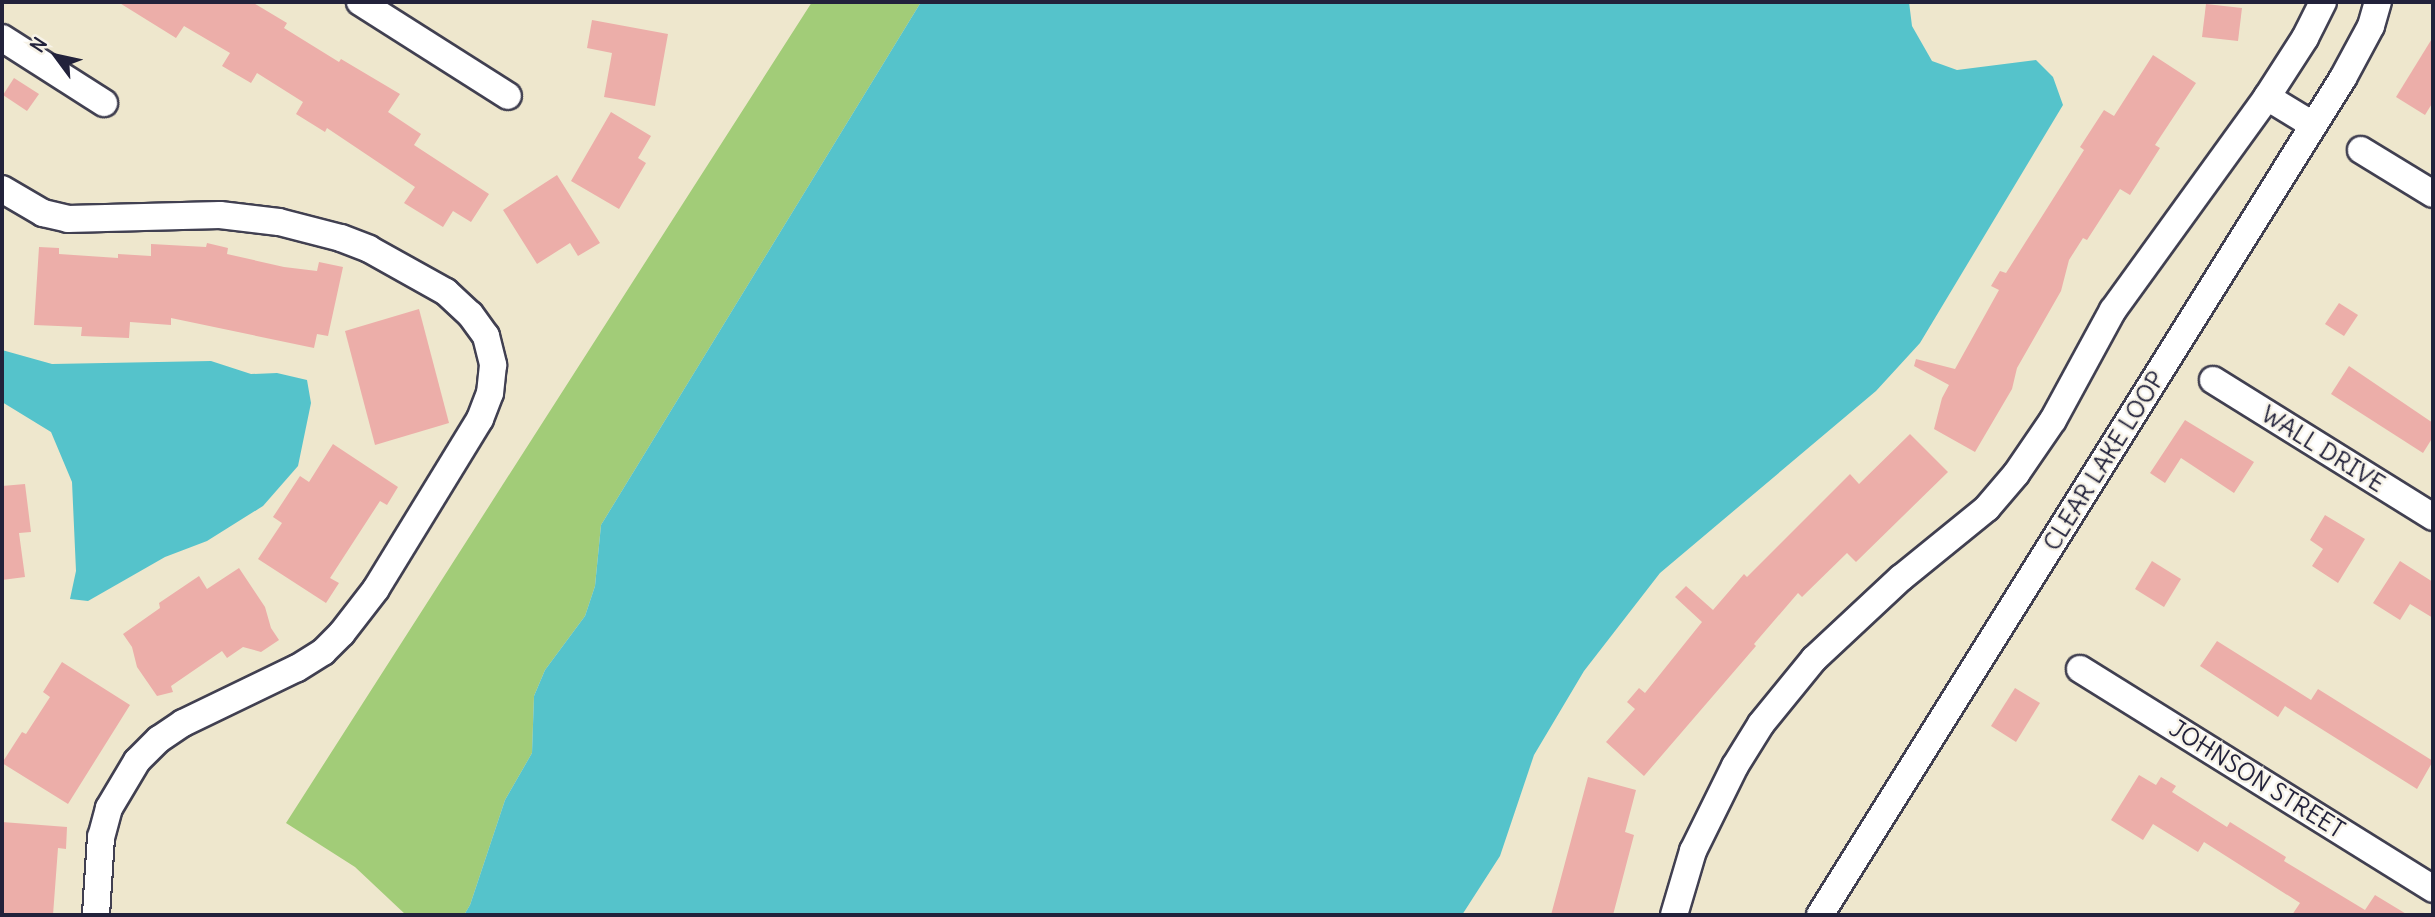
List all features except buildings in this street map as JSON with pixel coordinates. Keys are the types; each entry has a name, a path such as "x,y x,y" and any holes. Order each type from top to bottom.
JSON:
{"street":[{"path":"360,2 509,96"},
{"path":"1674,915 1693,851 1735,766 1761,724 1814,659 1900,578 1987,508 2016,474 2053,421 2113,310 2267,97 2305,38 2323,2"},
{"name":"CLEAR LAKE LOOP","path":"1820,915 2313,125 2365,36 2378,2"},
{"path":"2,38 104,103"},
{"path":"2267,97 2313,125"},
{"path":"2361,150 2433,194"},
{"path":"2,189 43,214 68,219 220,215 279,222 341,238 369,249 446,292 470,314 486,336 493,365 490,393 480,419 376,589 342,633 323,652 297,668 183,723 159,739 130,771 109,808 101,837 96,915"},
{"name":"WALL DRIVE","path":"2213,380 2433,517"},
{"name":"JOHNSON STREET","path":"2080,669 2433,889"}],"green space":[{"path":"812,2 921,2 601,525 595,586 585,616 545,670 534,696 532,753 505,800 470,905 464,915 406,915 355,867 286,823"}],"water":[{"path":"921,2 1909,2 1912,26 1932,61 1957,70 2036,60 2053,77 2063,105 1920,343 1876,391 1660,573 1584,671 1534,755 1500,856 1462,915 464,915 470,905 505,800 532,753 534,696 545,670 585,616 595,586 601,525"},
{"path":"2,350 52,364 211,361 251,374 277,373 307,380 311,403 298,466 263,506 207,541 165,557 88,601 70,599 76,571 72,482 51,432 2,402"}]}
